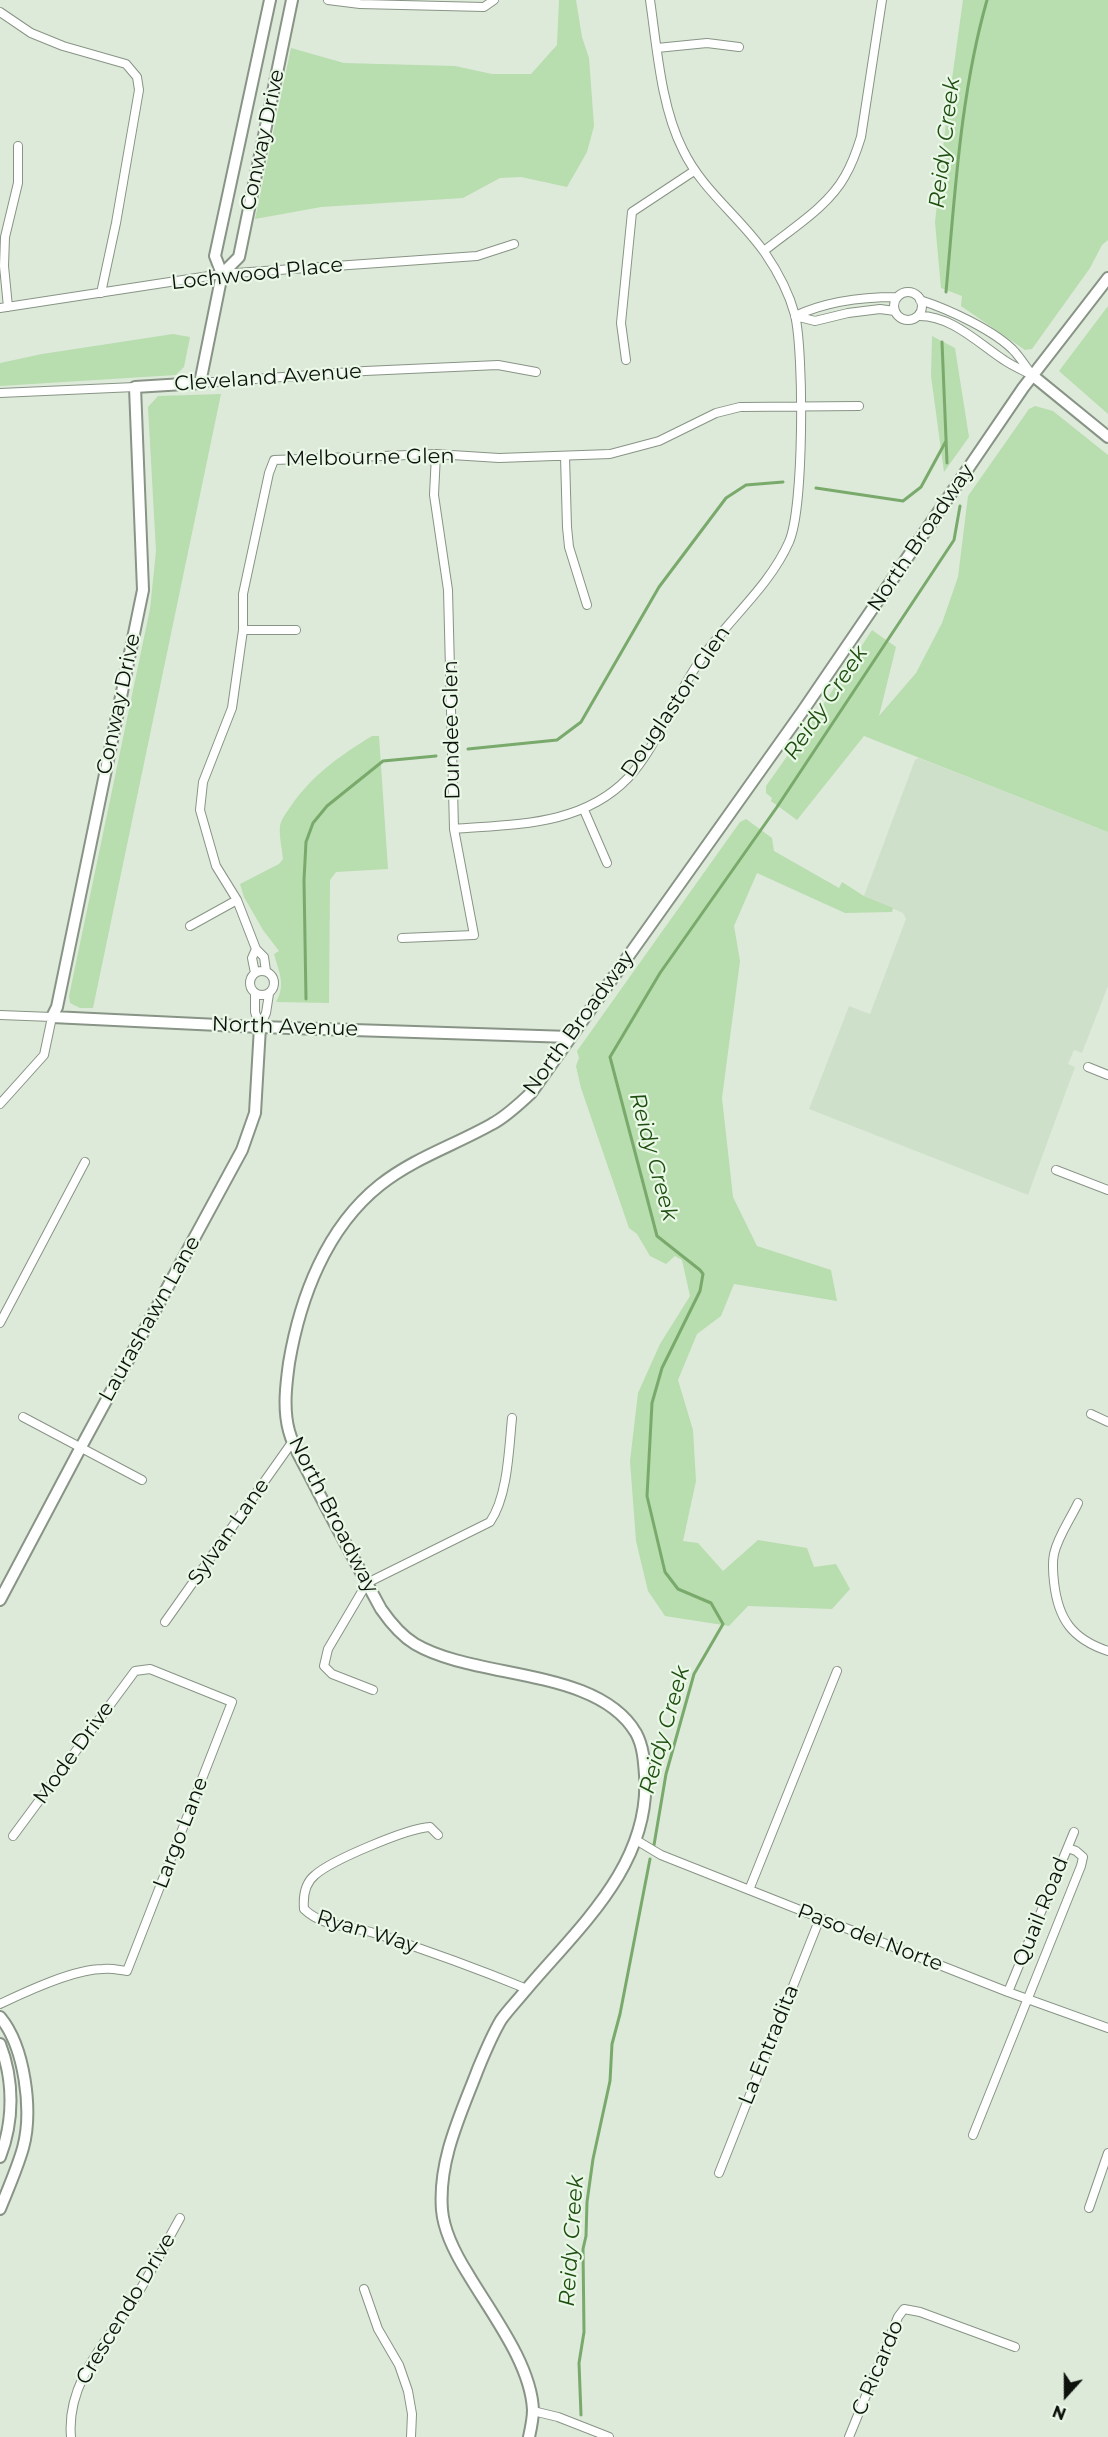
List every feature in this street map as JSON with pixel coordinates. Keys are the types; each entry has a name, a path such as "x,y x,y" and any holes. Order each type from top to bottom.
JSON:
{"street":[{"name":"Conway Drive","path":"200,383 222,273 215,256 270,0"},
{"name":"Conway Drive","path":"222,273 239,257 292,0"},
{"path":"328,0 360,4 484,7 494,0"},
{"name":"Douglaston Glen","path":"454,829 558,819 584,810 628,778 644,756 697,665 763,584 790,541 795,523 800,350 795,316 783,285 764,251 694,171 682,148 671,120 650,0"},
{"path":"764,251 827,200 844,178 854,159 861,137 882,0"},
{"path":"0,12 30,33 63,46 126,64 137,77 139,90 101,293"},
{"path":"657,48 707,43 739,47"},
{"path":"4,307 5,237 18,183 18,146"},
{"path":"626,360 621,323 632,212 694,171"},
{"name":"Lochwood Place","path":"4,307 222,273 477,256 514,244"},
{"name":"North Broadway","path":"529,2437 533,2411 529,2388 518,2358 452,2246 442,2211 444,2166 485,2050 502,2019 602,1903 636,1840 646,1792 643,1753 636,1734 625,1718 612,1707 584,1691 448,1657 412,1642 390,1622 367,1583 289,1431 285,1402 294,1337 307,1292 319,1264 340,1229 362,1202 404,1168 494,1124 531,1093 802,712 1032,375 1108,278"},
{"path":"795,316 829,304 913,293 920,300 958,314 979,326 1014,351 1032,375"},
{"path":"896,297 894,306 898,316 906,320 928,315 964,331 1006,361 1032,375 1108,437"},
{"path":"918,316 921,311 920,300"},
{"path":"795,316 816,321 880,309 895,311"},
{"name":"Cleveland Avenue","path":"0,393 135,387 377,370 498,365 536,372"},
{"name":"Conway Drive","path":"52,1017 57,1007 143,590 135,387"},
{"name":"Melbourne Glen","path":"260,1027 266,1013 269,994 275,984 272,976 266,971 264,957 256,949 237,900 216,866 200,810 203,782 232,708 243,630 243,594 268,472 274,460 436,454 499,458 610,454 659,441 716,413 740,407 860,406"},
{"name":"Dundee Glen","path":"402,938 474,935 454,829 451,635 448,590 434,495 436,454"},
{"path":"565,456 568,537 587,605"},
{"path":"243,630 296,630"},
{"path":"584,810 607,863"},
{"path":"190,926 237,900"},
{"name":"Melbourne Glen","path":"256,949 252,958 255,973 250,982 255,994 255,1012 260,1027"},
{"path":"255,973 266,971"},
{"path":"255,994 263,996 269,994"},
{"name":"North Avenue","path":"0,1015 260,1027 570,1037"},
{"path":"0,1104 44,1055 52,1017"},
{"name":"Laurashawn Lane","path":"0,1600 242,1150 255,1113 260,1027"},
{"path":"1088,1067 1108,1075"},
{"path":"0,1323 85,1161"},
{"path":"1056,1170 1108,1190"},
{"path":"1091,1414 1108,1422"},
{"path":"23,1417 142,1480"},
{"path":"373,1690 332,1674 324,1666 327,1649 367,1583 490,1522 498,1503 508,1460 512,1418"},
{"name":"Sylvan Lane","path":"165,1622 293,1441"},
{"path":"1078,1503 1053,1557 1056,1596 1066,1624 1092,1644 1108,1651"},
{"name":"Largo Lane","path":"0,2004 28,1990 90,1970 127,1971 232,1702 150,1670 135,1671"},
{"name":"Mode Drive","path":"13,1836 135,1671"},
{"path":"749,1890 837,1671"},
{"name":"Ryan Way","path":"438,1834 430,1827 422,1827 386,1839 325,1868 314,1876 306,1888 304,1909 319,1921 366,1930 449,1958 527,1989"},
{"name":"Quail Road","path":"1008,1992 1074,1832"},
{"name":"Paso del Norte","path":"636,1840 660,1855 1008,1992 1108,2028"},
{"name":"Quail Road","path":"973,2135 1081,1866 1083,1857 1068,1848"},
{"name":"La Entradita","path":"719,2173 820,1918"},
{"path":"0,2018 15,2043 24,2078 27,2121 23,2146 0,2209"},
{"path":"0,2044 9,2073 11,2100 9,2126 0,2157"},
{"path":"1089,2208 1108,2153"},
{"name":"Crescendo Drive","path":"71,2437 71,2414 83,2376 148,2276 180,2218"},
{"path":"364,2289 378,2329 399,2365 408,2391 412,2414 411,2437"},
{"name":"C Ricardo","path":"849,2437 898,2317 904,2309 920,2312 1015,2347"},
{"path":"533,2411 558,2417 609,2437"}],"shaded area":[{"path":"919,758 1108,832 1108,986 1082,1053 1074,1050 1068,1064 1075,1067 1028,1195 809,1109 849,1006 870,1014 906,919 903,913 864,896 915,760"}],"green space":[{"path":"559,0 576,0 582,37 589,58 594,126 587,152 567,187 521,177 500,178 463,198 321,207 255,219 291,48 344,63 455,66 492,74 531,74 557,45"},
{"path":"963,0 1108,0 1108,240 1102,245 1090,268 1032,349 1025,350 961,306 962,296 941,288 935,222"},
{"path":"1108,306 1108,414 1059,371"},
{"path":"173,334 190,337 184,367 176,375 0,386 0,363 42,354"},
{"path":"932,336 955,348 969,437 944,472 931,376"},
{"path":"221,394 93,1008 80,1008 70,1003 69,996 150,609 156,551 148,407 158,396"},
{"path":"1035,406 1053,411 1108,455 1108,832 864,736 797,820 771,801 772,798 766,793 766,786 872,630 896,647 879,716 916,673 942,623 958,577 968,496 1029,409"},
{"path":"372,736 379,736 388,869 336,872 330,880 329,1003 276,1002 281,984 274,954 279,951 263,930 244,897 240,884 279,864 283,859 280,826 291,806 328,766"},
{"path":"746,819 772,838 774,851 839,888 842,882 864,896 893,908 892,912 845,913 757,873 734,926 740,961 722,1098 733,1197 757,1246 831,1270 837,1301 734,1284 721,1316 697,1334 678,1380 693,1430 696,1481 683,1541 698,1543 723,1571 758,1540 807,1548 814,1567 836,1564 850,1589 832,1609 748,1606 729,1626 665,1616 648,1591 636,1541 630,1461 638,1393 660,1344 690,1296 682,1260 675,1256 666,1264 650,1256 637,1234 629,1228 581,1088 576,1066 579,1058 577,1051 740,822"}],"waterway":[{"name":"Reidy Creek","path":"946,292 956,182 970,72 987,0"},
{"name":"Reidy Creek","path":"942,342 947,463"},
{"path":"816,488 903,501 921,487 946,441"},
{"path":"468,749 557,740 581,722 659,587 726,498 746,485 783,482"},
{"name":"Reidy Creek","path":"654,1845 666,1774 694,1674 723,1624 711,1603 678,1589 665,1572 647,1496 652,1403 662,1368 700,1291 703,1274 657,1236 610,1057 660,973 777,807 954,540 960,506"},
{"path":"306,999 304,880 306,842 313,823 327,806 383,761 436,756"},
{"name":"Reidy Creek","path":"581,2415 579,2363 584,2332 583,2249 586,2236 587,2202 593,2159 610,2081 612,2044 620,2014 650,1859"}]}
